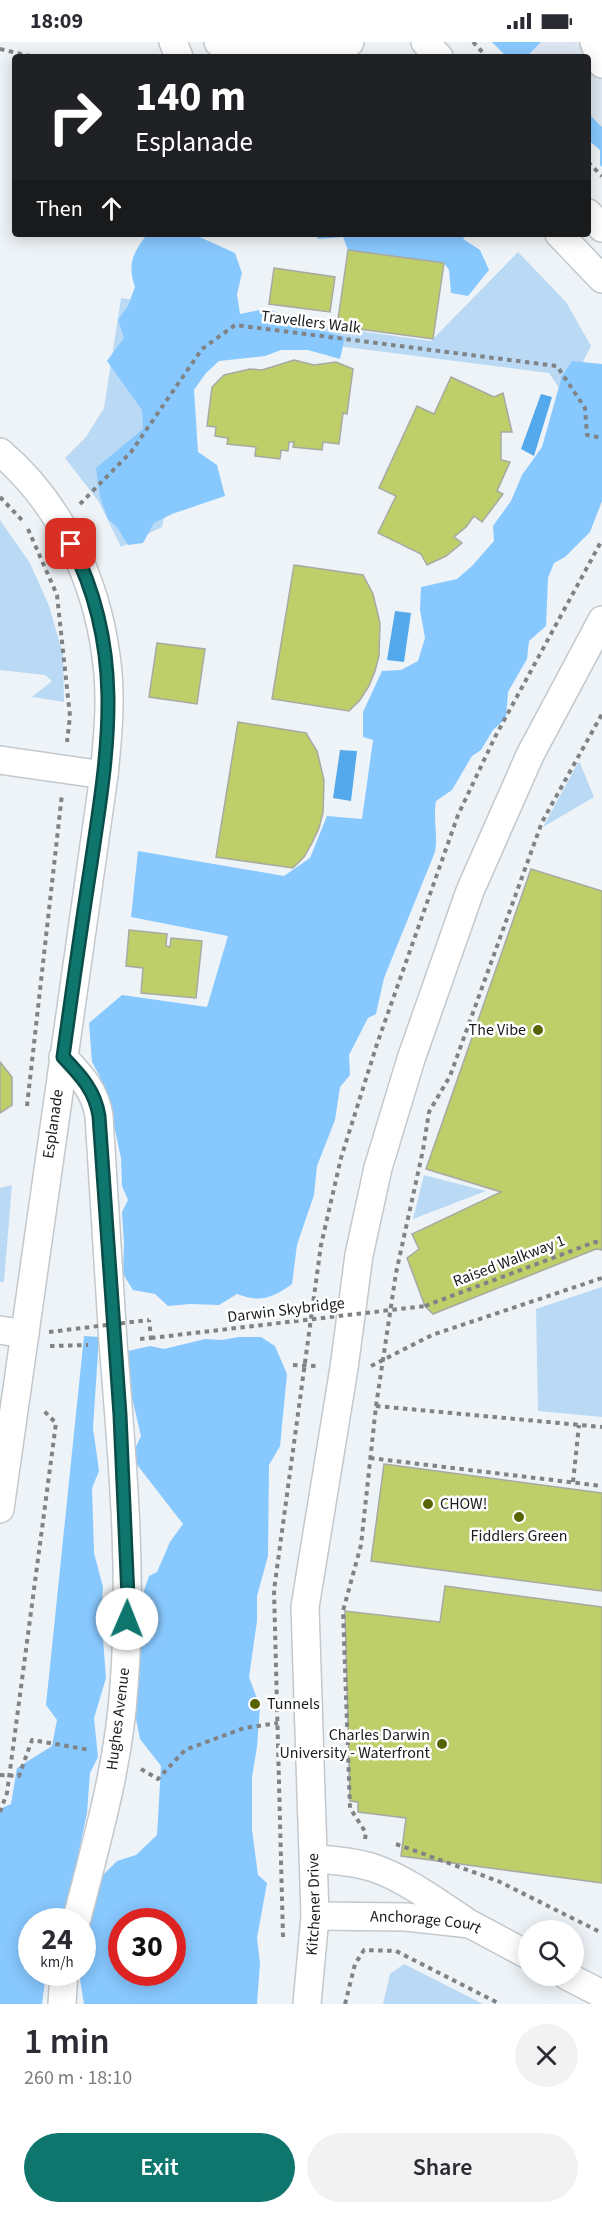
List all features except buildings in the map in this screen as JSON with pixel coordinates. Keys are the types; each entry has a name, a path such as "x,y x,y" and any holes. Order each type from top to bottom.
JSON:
{"street":[{"path":"218,42 326,54"},
{"path":"293,51 333,51 350,42"},
{"path":"425,42 436,54"},
{"path":"594,42 602,64"},
{"path":"591,216 602,228"},
{"path":"562,237 602,279"},
{"name":"Esplanade","path":"0,452 28,481 61,524 81,564 102,628 107,667 109,719 104,775 63,1057 30,1335 0,1509"},
{"name":"Kitchener Drive","path":"308,2004 315,1916 305,1607 344,1368 359,1255 378,1168 411,1059 470,891 530,755 602,620"},
{"path":"0,760 104,775"},
{"name":"Hughes Avenue","path":"63,1057 94,1094 99,1116 120,1415 128,1597 120,1722 107,1799 80,1908"},
{"path":"314,1859 346,1861 376,1869 418,1891 470,1924"},
{"name":"Anchorage Court","path":"315,1916 406,1917 470,1924 518,1950"},
{"path":"584,1985 602,1994"},
{"path":"62,2004 63,1986"}],"path":[{"path":"473,42 484,54"},
{"path":"0,49 21,54"},
{"path":"591,165 602,176"},
{"name":"Travellers Walk","path":"61,524 131,452 202,350 235,325 557,366 585,408 587,435 602,438"},
{"path":"0,497 27,526 57,595 70,716 66,751"},
{"path":"365,1845 366,1833 350,1808 343,1611 360,1545 376,1406 396,1273 429,1112 450,1076 542,822 602,714"},
{"path":"26,1108 62,787"},
{"name":"Raised Walkway 1","path":"425,1306 602,1241"},
{"path":"384,1360 432,1335 602,1278"},
{"name":"Darwin Skybridge","path":"30,1335 149,1320 151,1338 425,1306"},
{"path":"91,1322 92,1333"},
{"path":"30,1335 93,1345"},
{"path":"30,1335 46,1356"},
{"path":"293,1365 322,1366"},
{"path":"0,1812 7,1793 56,1423 39,1406"},
{"path":"376,1406 602,1427"},
{"path":"573,1482 579,1425"},
{"path":"370,1458 602,1486"},
{"path":"244,1728 309,1719"},
{"path":"0,1775 19,1776 32,1740"},
{"path":"89,1761 91,1749"},
{"path":"366,1833 377,1837"},
{"path":"388,1841 498,1881 602,1933"},
{"path":"345,2004 355,1964 364,1950 364,1939"},
{"path":"364,1950 396,1951 501,2004"}],"shaded area":[{"path":"492,42 541,42 529,54 504,54"},
{"path":"514,42 602,42 602,127 591,116 591,54 527,54"},
{"path":"591,116 602,127 602,167 600,150 591,142"},
{"path":"145,237 200,237 235,253 242,273 237,294 240,314 265,309 311,322 323,331 345,337 340,359 308,350 281,350 265,356 219,361 206,373 194,390 198,452 217,465 225,496 172,514 154,523 143,543 128,545 117,527 108,519 100,497 96,468 143,429 142,410 107,361 124,338 118,320 128,306 135,287 132,265 138,247"},
{"path":"317,237 343,237 318,239"},
{"path":"343,237 465,237 463,239 480,250 489,270 468,296 451,293 449,270 444,263 348,250"},
{"path":"518,252 566,302 591,346 565,397 549,373 237,333 196,367 162,527 121,547 99,502 65,458 86,437 104,408 121,298 431,341"},
{"path":"572,361 602,364 602,501 590,532 565,557 554,563 548,578 546,626 529,641 527,659 508,692 506,718 493,730 481,750 472,756 452,790 436,801 435,852 384,978 376,1014 368,1018 349,1055 350,1075 340,1087 335,1120 317,1166 314,1195 297,1245 292,1284 266,1298 245,1297 237,1294 219,1305 168,1306 155,1294 133,1290 123,1274 122,1212 128,1200 122,1186 121,1158 110,1107 92,1062 89,1023 122,995 207,1007 228,936 131,917 138,851 284,876 310,858 327,816 362,819 373,740 363,737 363,712 382,671 401,670 418,661 425,638 420,610 421,587 457,579 494,541 493,526 511,501 522,475 542,447 562,376"},
{"path":"541,394 552,397 534,456 521,449"},
{"path":"0,520 30,563 49,606 63,654 64,702 32,697 52,681 45,675 0,670"},
{"path":"395,611 411,613 404,662 387,660"},
{"path":"340,750 357,751 351,801 333,798"},
{"path":"579,761 594,797 543,827"},
{"path":"424,1175 486,1191 413,1219"},
{"path":"12,1185 4,1282 0,1282 0,1188"},
{"path":"602,1287 602,1417 538,1411 536,1309"},
{"path":"84,1336 99,1337 93,1428 99,1471 92,1488 94,1553 103,1587 101,1613 106,1678 94,1718 98,1757 90,1773 87,1813 78,1856 72,1908 18,1908 18,1986 44,1986 42,2004 0,2004 0,1809 11,1804 17,1768 52,1746 57,1720 46,1705"},
{"path":"261,1337 275,1346 287,1374 280,1446 269,1465 268,1556 257,1596 257,1621 249,1677 260,1707 252,1777 252,1830 258,1875 267,1883 257,1938 260,1963 257,2004 84,2004 81,1986 96,1986 96,1908 92,1908 99,1879 117,1861 136,1855 157,1835 161,1766 140,1739 131,1694 141,1633 144,1591 149,1576 157,1572 170,1542 183,1524 131,1457 141,1436 129,1385 128,1351 150,1346 164,1349 205,1339"},
{"path":"404,1964 483,2004 383,2004 390,1974"}],"place":[{"name":"The Vibe","path":"538,1030"},
{"name":"CHOW!","path":"428,1504"},
{"name":"Fiddlers Green","path":"519,1517"},
{"name":"Tunnels","path":"255,1704"},
{"name":"Charles Darwin University - Waterfront","path":"442,1744"}],"route":[{"path":"71,544 81,564 102,628 107,657 109,719 104,775 63,1057 94,1094 99,1116 113,1342 120,1415 127,1619"}]}
